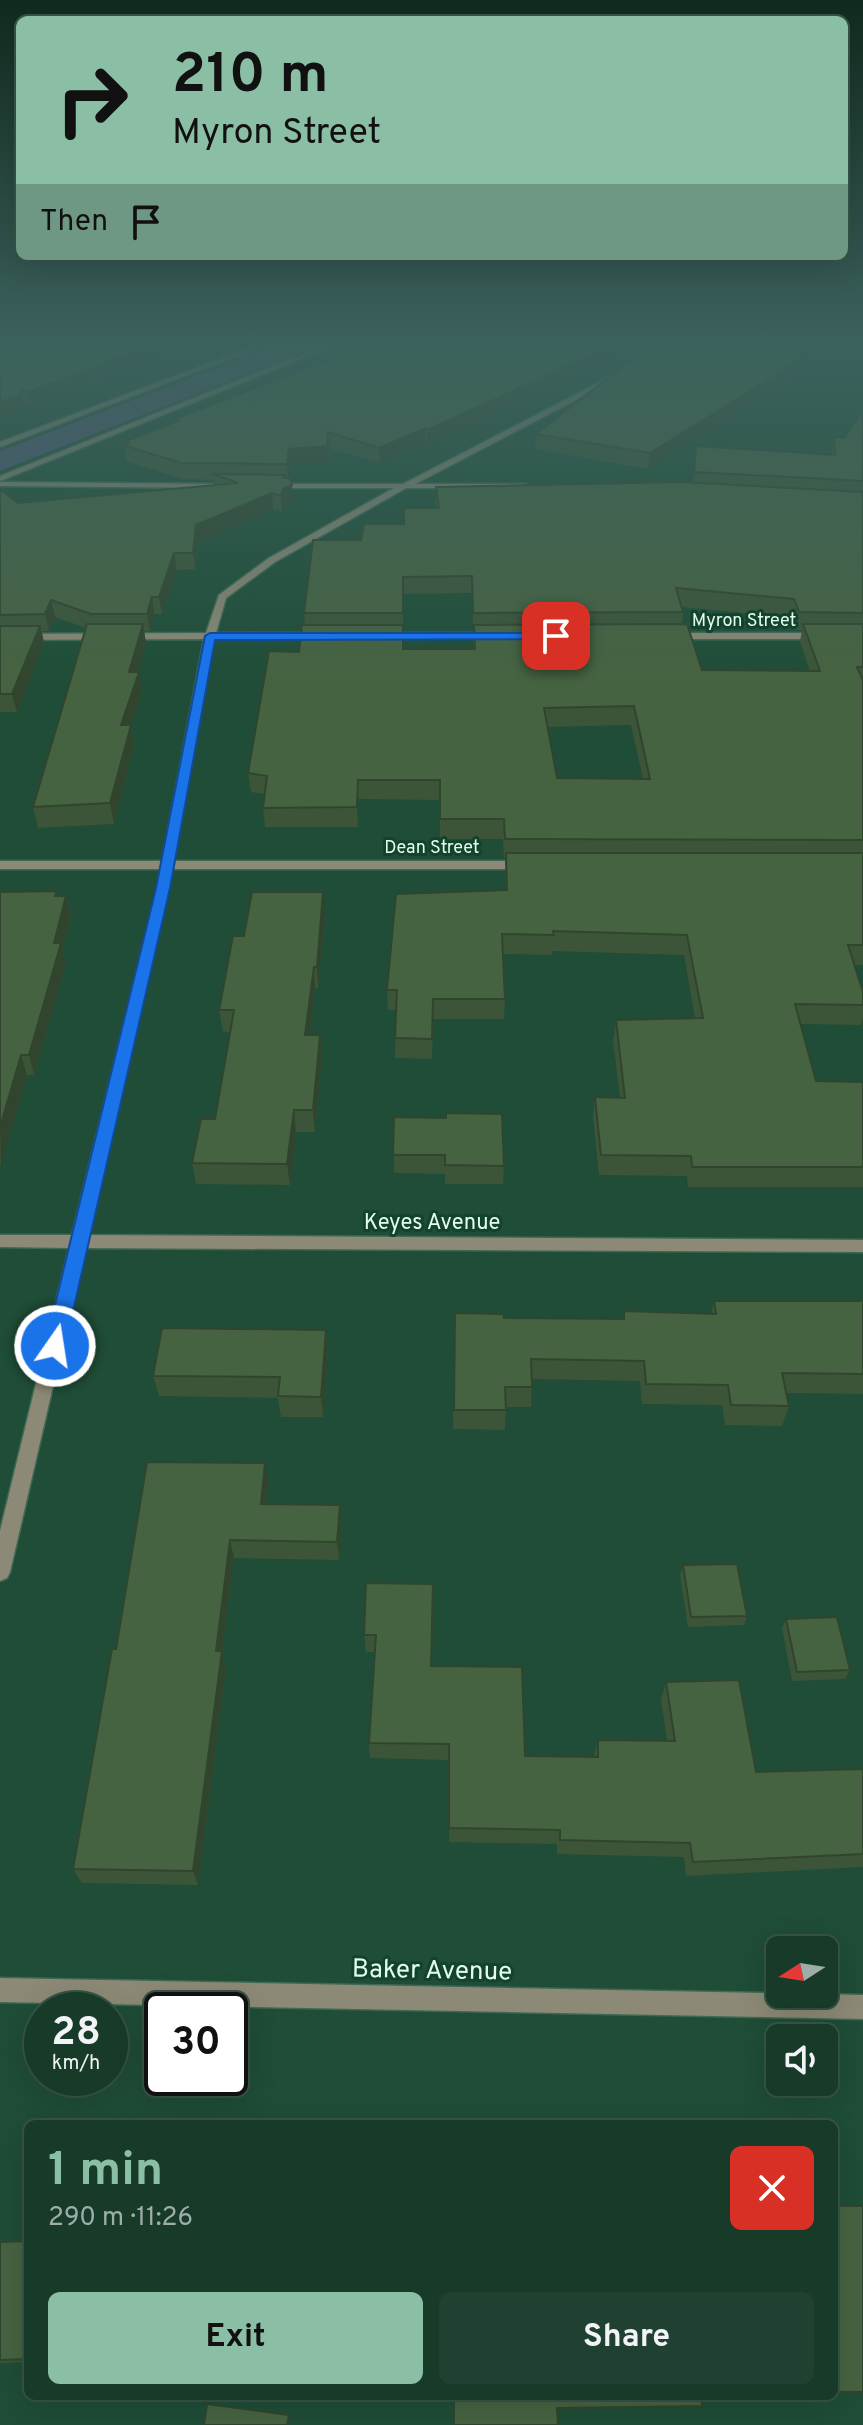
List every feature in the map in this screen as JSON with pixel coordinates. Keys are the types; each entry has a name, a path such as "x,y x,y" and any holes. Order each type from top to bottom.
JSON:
{"street":[{"path":"0,481 58,457"},
{"path":"0,1572 168,865 210,636 222,597 272,560 460,457"},
{"path":"0,481 240,486"},
{"path":"256,486 536,486"},
{"path":"0,637 328,636"},
{"path":"375,636 501,636"},
{"name":"Myron Street","path":"658,636 863,636"},
{"name":"Dean Street","path":"0,865 545,865"},
{"name":"Keyes Avenue","path":"0,1241 863,1246"},
{"name":"Baker Avenue","path":"0,1990 863,2007"}],"shaded area":[{"path":"0,457 35,457 0,471"}],"building":[{"path":"162,457 288,457 287,464 181,463"},
{"path":"695,457 863,457 863,481 694,472"},
{"path":"213,474 285,475 284,478 290,478 292,485 283,489 281,496 272,493 196,525 193,553 174,553 159,597 152,597 147,614 91,614 51,600 45,614 0,615 0,489 18,503 238,483"},
{"path":"682,482 863,492 863,613 799,612 794,599 676,588 683,612 473,613 472,576 403,577 403,613 304,613 313,540 361,540 364,524 404,524 404,508 439,508 436,487"},
{"path":"87,624 143,624 129,672 139,672 121,725 131,725 110,803 33,807"},
{"path":"687,624 702,670 820,671 803,624 863,624 863,667 857,667 863,680 863,840 505,839 504,819 440,819 440,780 358,780 357,807 263,808 267,776 248,773 269,651 299,652 302,625 403,625 403,649 475,649 474,625","holes":["634,706 650,779 557,778 544,708"]},
{"path":"0,626 40,626 12,694 0,694"},
{"path":"506,853 863,853 863,945 848,945 863,992 863,1005 795,1004 816,1081 863,1082 863,1167 692,1167 691,1156 601,1155 595,1097 625,1098 616,1020 703,1018 687,935 553,931 554,935 502,934 505,999 433,999 432,1039 395,1038 397,990 387,990 396,894 507,890"},
{"path":"57,891 55,896 66,896 54,943 61,943 29,1055 21,1055 0,1127 0,892"},
{"path":"252,892 323,892 317,967 314,967 305,1035 320,1035 313,1110 294,1110 287,1164 192,1163 201,1119 215,1119 234,1010 219,1010 233,936 244,936"},
{"path":"446,1113 502,1114 504,1166 445,1165 445,1155 393,1155 394,1117 446,1118"},
{"path":"714,1301 863,1301 863,1374 782,1373 789,1406 731,1405 728,1385 646,1384 644,1361 531,1359 532,1387 505,1387 506,1410 454,1410 455,1313 503,1314 504,1318 624,1319 624,1311 716,1314"},
{"path":"162,1328 326,1330 321,1397 278,1396 280,1377 153,1376"},
{"path":"147,1462 265,1463 261,1504 340,1505 337,1542 230,1540 216,1651 222,1651 193,1871 73,1869 112,1649 116,1649"},
{"path":"737,1564 747,1616 691,1617 683,1565"},
{"path":"366,1583 433,1584 431,1666 522,1667 525,1756 598,1757 598,1740 675,1741 666,1682 739,1680 756,1772 863,1769 863,1854 693,1862 690,1843 560,1840 560,1830 449,1828 449,1744 369,1743 376,1635 364,1635"},
{"path":"837,1617 850,1670 797,1672 786,1619"},
{"path":"838,2206 863,2206 863,2392 838,2392"},
{"path":"24,2241 24,2359 0,2360 0,2242"},
{"path":"454,2400 701,2400 702,2406 557,2408 558,2425 454,2425"},
{"path":"207,2404 289,2415 287,2425 204,2425"}],"route":[{"path":"55,1346 163,888 210,636 556,636"}]}
